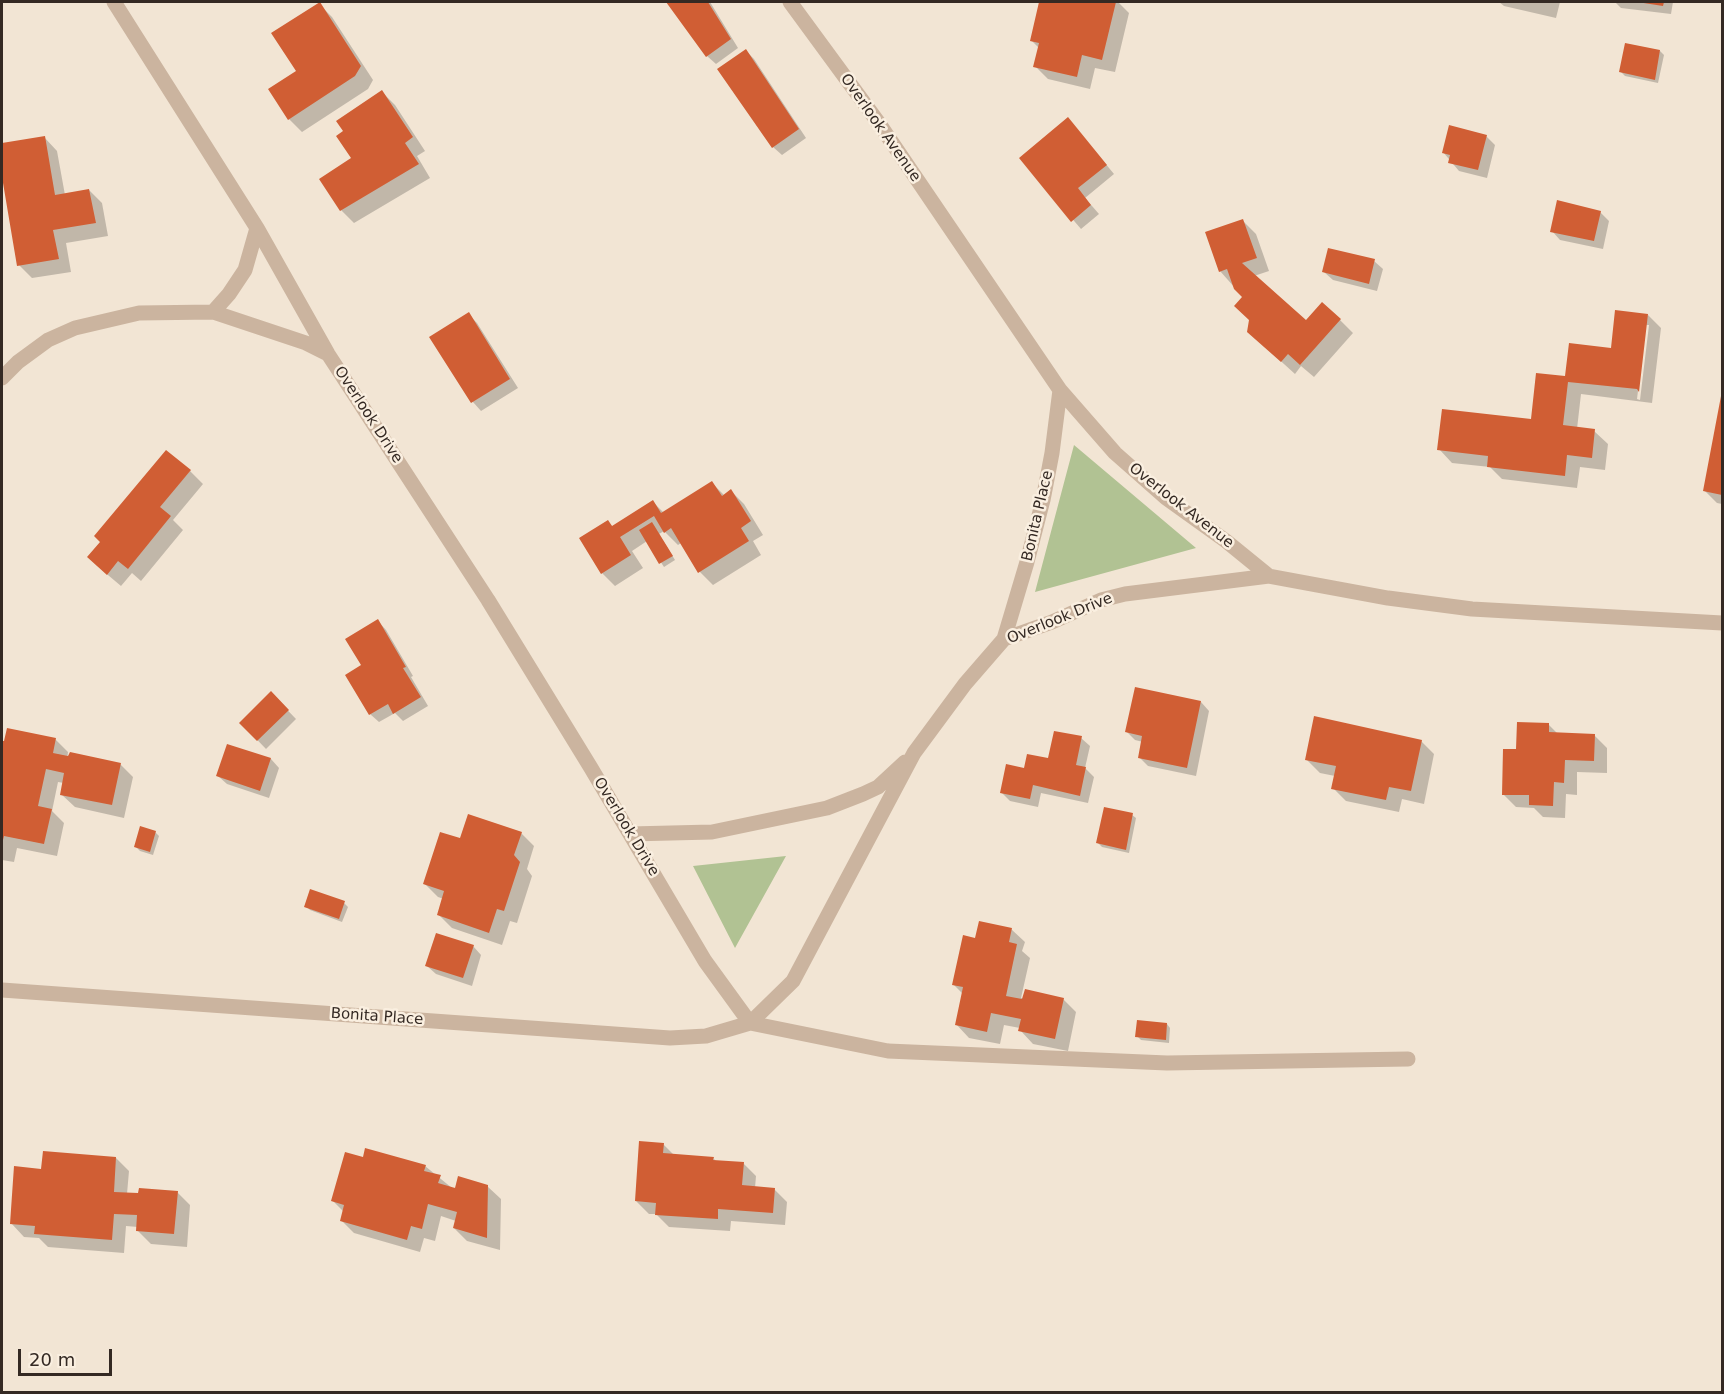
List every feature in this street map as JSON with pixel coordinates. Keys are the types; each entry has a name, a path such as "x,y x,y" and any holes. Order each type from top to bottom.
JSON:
{"street":[{"name":"Overlook Drive","path":"114,2 257,228 328,354 488,600 705,961 750,1023 793,981 914,753 964,684 1004,639 1052,622 1101,600 1125,594 1269,576"},
{"name":"Overlook Avenue","path":"790,2 884,132 1060,390 1115,453 1166,498 1226,541 1269,576 1388,598 1472,609 1722,623"},
{"path":"213,312 229,294 245,270 257,228"},
{"path":"2,378 18,362 48,340 75,328 139,313 213,312 306,343 328,354"},
{"name":"Bonita Place","path":"1004,639 1043,500 1060,390"},
{"path":"630,834 712,832 826,808 878,787 914,753"},
{"name":"Bonita Place","path":"2,990 670,1038 706,1036 750,1023"},
{"path":"750,1023 888,1052 1167,1064 1408,1059"}],"green space":[{"path":"1074,445 1196,548 1035,592"},
{"path":"786,856 735,948 693,866"}],"building":[{"path":"320,2 361,66 355,76 288,120 268,89 296,71 271,33"},
{"path":"666,2 708,2 731,39 706,57"},
{"path":"1039,2 1116,2 1102,60 1082,55 1077,77 1033,67 1039,43 1030,41"},
{"path":"1637,2 1664,2 1663,6"},
{"path":"1625,43 1660,50 1655,80 1619,72"},
{"path":"746,49 799,129 772,148 717,69"},
{"path":"382,90 413,137 405,143 419,164 340,211 319,179 351,158 336,136 343,131 336,121"},
{"path":"1068,117 1107,165 1078,188 1091,205 1071,222 1019,158"},
{"path":"1449,125 1487,135 1478,170 1448,163 1450,155 1442,153"},
{"path":"45,136 55,195 89,189 96,223 53,230 59,259 17,266 2,177 2,143"},
{"path":"1557,200 1601,211 1594,241 1550,232"},
{"path":"1243,219 1257,258 1242,263 1306,320 1322,302 1341,319 1300,365 1288,354 1281,362 1247,332 1249,320 1234,306 1242,297 1234,289 1227,269 1219,272 1205,232"},
{"path":"1328,248 1375,259 1369,284 1322,272"},
{"path":"1615,310 1648,314 1639,392 1637,389 1568,382 1563,425 1595,429 1592,458 1567,455 1565,476 1487,467 1488,456 1437,450 1442,409 1531,419 1536,373 1565,376 1569,343 1611,348"},
{"path":"469,312 510,379 471,403 429,337"},
{"path":"1722,397 1722,495 1703,491"},
{"path":"166,450 191,470 160,507 171,516 128,569 118,561 107,575 87,557 100,542 94,536"},
{"path":"712,481 722,496 731,489 751,521 741,528 749,541 698,573 671,528 664,533 654,516 620,537 631,555 601,574 579,538 608,520 612,526 653,500 661,513"},
{"path":"652,522 673,556 659,564 639,530"},
{"path":"378,619 421,697 393,714 388,704 369,715 345,675 361,665 345,639"},
{"path":"1135,687 1201,701 1187,768 1138,758 1142,736 1125,732"},
{"path":"271,691 289,710 257,741 239,723"},
{"path":"1314,716 1422,740 1411,791 1389,787 1386,800 1331,789 1336,766 1305,760"},
{"path":"1517,722 1549,723 1549,732 1595,734 1594,761 1565,760 1564,783 1554,782 1553,806 1529,805 1529,795 1502,795 1503,749 1516,749"},
{"path":"7,728 56,738 53,753 68,756 70,752 121,763 112,805 60,795 64,773 46,769 38,806 52,809 44,844 4,836 2,844 2,741 4,741"},
{"path":"1054,731 1082,736 1076,765 1086,767 1080,796 1033,785 1030,799 1000,793 1006,764 1024,768 1027,754 1048,758"},
{"path":"227,744 271,758 260,791 216,776"},
{"path":"1104,807 1133,813 1126,850 1096,843"},
{"path":"468,814 522,832 514,855 520,862 504,911 497,909 489,933 437,915 444,891 423,884 440,832 460,838"},
{"path":"140,826 156,831 150,852 134,847"},
{"path":"310,889 345,901 339,919 304,907"},
{"path":"979,921 1012,928 1009,942 1017,944 1006,996 1022,999 1025,989 1064,998 1055,1039 1018,1031 1021,1019 991,1013 987,1032 955,1025 963,987 952,985 963,935 975,938"},
{"path":"436,933 474,945 463,978 425,966"},
{"path":"1137,1020 1167,1023 1166,1040 1135,1037"},
{"path":"639,1141 664,1143 663,1153 744,1162 742,1185 775,1188 773,1213 718,1209 718,1219 655,1215 656,1203 635,1201"},
{"path":"365,1148 426,1165 424,1171 441,1175 438,1183 455,1188 458,1176 488,1185 487,1238 453,1228 457,1212 428,1204 422,1229 411,1226 407,1240 340,1221 344,1205 331,1201 345,1152 363,1157"},
{"path":"43,1151 116,1157 114,1192 138,1193 139,1188 178,1191 174,1234 136,1231 137,1215 114,1214 112,1240 34,1234 35,1226 10,1224 14,1166 41,1169"}]}
